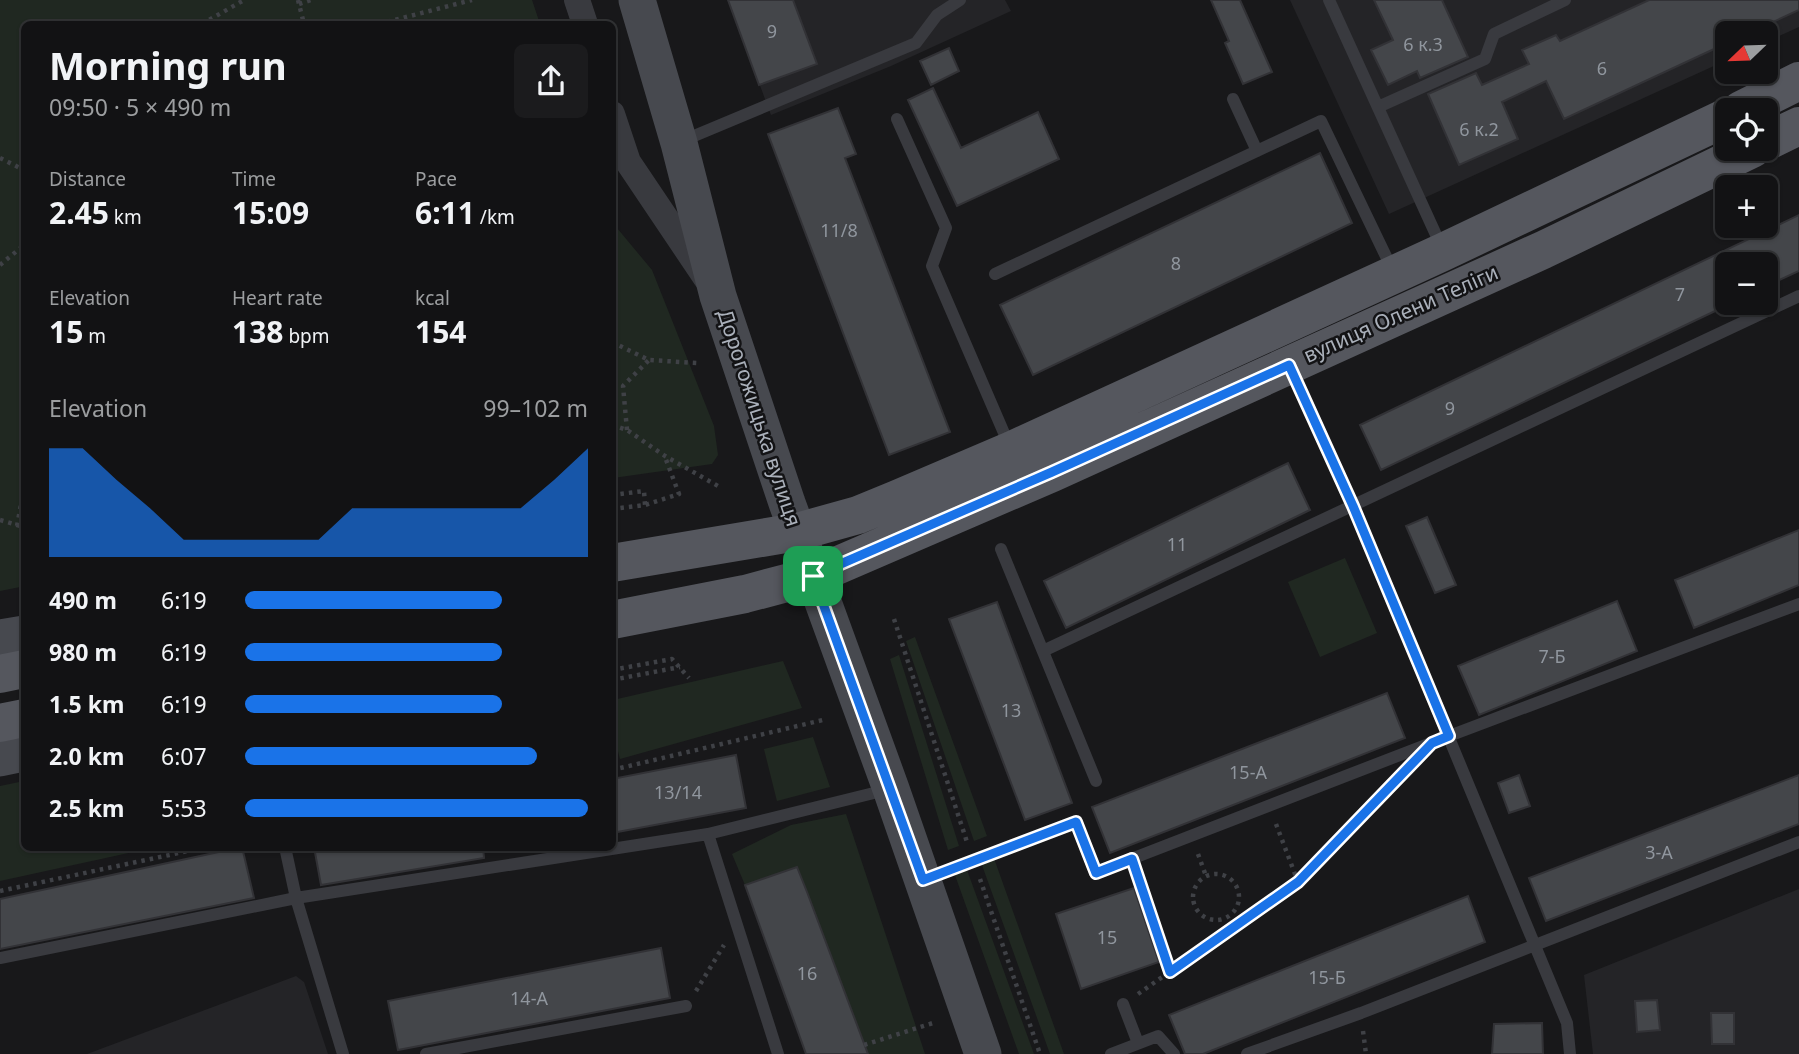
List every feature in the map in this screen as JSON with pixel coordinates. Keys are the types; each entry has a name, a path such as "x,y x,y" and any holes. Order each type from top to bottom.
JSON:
{"main road":[{"path":"1765,98 1799,81"},
{"name":"вулиця Олени Теліги","path":"616,562 797,532 858,514 1012,450 1443,252 1715,123"},
{"path":"1778,136 1799,126"},
{"name":"вулиця Олени Теліги","path":"616,619 745,594 813,576 1052,472 1543,250 1727,161"},
{"path":"0,674 21,669"},
{"path":"0,723 21,719"}],"street":[{"path":"577,0 583,21"},
{"name":"Дорогожицька вулиця","path":"637,0 679,143 718,296 797,532 891,789 983,1054"},
{"name":"Дорогожицька вулиця","path":"616,126 628,162 718,296"},
{"path":"0,638 21,634"},
{"path":"0,758 21,754"}],"lane":[{"path":"679,143 916,43 937,15 960,0"},
{"path":"1329,0 1443,252"},
{"path":"1378,107 1485,59 1494,34 1565,0"},
{"path":"1233,99 1257,150"},
{"path":"897,119 946,228 932,266 1012,450"},
{"path":"995,274 1321,121 1395,274"},
{"path":"1043,651 1799,296"},
{"path":"1289,365 1353,506 1535,944 1567,1023 1570,1054"},
{"path":"1001,549 1096,781"},
{"path":"923,880 1076,822 1096,873 1799,604"},
{"path":"616,848 708,834 891,789"},
{"path":"708,834 778,1054"},
{"path":"1247,1054 1361,1013 1799,842"},
{"path":"286,851 296,898 343,1054"},
{"path":"0,958 296,898 599,851"},
{"path":"1123,1004 1138,1043"},
{"path":"426,1054 686,1006"},
{"path":"1111,1054 1158,1036 1174,1054"}],"path":[{"path":"207,21 244,0"},
{"path":"303,21 298,2 311,0"},
{"path":"391,21 472,0"},
{"path":"0,158 21,168"},
{"path":"0,265 21,248"},
{"path":"616,344 649,360 697,363"},
{"path":"627,430 623,386 649,360"},
{"path":"616,426 627,430 665,456 718,486"},
{"path":"616,509 645,505 679,494 665,456"},
{"path":"616,494 644,491 645,505"},
{"path":"17,526 21,504"},
{"path":"0,520 21,527"},
{"path":"894,619 973,861 1040,1054"},
{"path":"616,669 672,659 689,678"},
{"path":"616,679 680,667"},
{"path":"616,769 827,719"},
{"path":"1123,1004 1298,882 1432,743"},
{"path":"1269,806 1298,882"},
{"path":"0,891 189,851"},
{"path":"1132,859 1170,972"},
{"path":"1214,874 1229,877 1238,890 1238,905 1234,912 1225,918 1213,921 1206,919 1195,908 1192,894 1195,886 1206,876 1214,874"},
{"path":"1225,918 1229,930"},
{"path":"686,1006 738,924"},
{"path":"864,1045 936,1022"}],"shaded area":[{"path":"0,0 532,0 539,21 21,21 21,589 0,591"},
{"path":"728,0 1005,0 1011,11 891,66 771,115"},
{"path":"1290,0 1799,0 1799,27 1778,37 1778,21 1715,21 1715,65 1389,214"},
{"path":"616,227 652,270 714,426 718,455 712,464 616,478"},
{"path":"1345,558 1377,633 1320,657 1288,582"},
{"path":"915,637 987,836 974,841 906,641"},
{"path":"899,655 959,846 948,850 890,659"},
{"path":"783,661 802,708 620,759 616,743 616,699"},
{"path":"813,737 830,787 777,801 764,749"},
{"path":"21,782 21,851 138,851 0,881 0,786"},
{"path":"846,814 925,1054 868,1054 797,867 745,885 732,854 791,825"},
{"path":"991,850 1064,1054 1050,1054 978,854"},
{"path":"963,859 1034,1054 1019,1054 951,864"},
{"path":"1799,889 1799,1054 1593,1054 1584,975"},
{"path":"296,976 304,982 328,1054 87,1054"}],"building":[{"path":"728,0 793,0 817,64 759,85"},
{"path":"1211,0 1240,0 1272,72 1243,84 1225,43 1229,41"},
{"path":"1374,0 1442,0 1468,57 1420,78 1417,71 1388,85 1371,50 1393,40"},
{"path":"1649,0 1799,0 1799,10 1775,21 1715,21 1715,49 1564,119 1546,81 1502,102 1518,139 1459,165 1428,94 1476,73 1482,85 1529,64 1522,50 1556,35 1560,41"},
{"path":"949,48 959,71 931,85 920,61"},
{"path":"933,88 961,148 1038,112 1059,159 957,206 908,100"},
{"path":"838,108 856,154 845,158 950,432 889,455 768,134"},
{"path":"1320,153 1352,223 1033,375 1000,305"},
{"path":"1799,215 1799,271 1778,281 1778,252 1722,252 1751,238 1778,238 1778,225"},
{"path":"1715,255 1715,311 1381,470 1360,425"},
{"path":"1288,463 1310,510 1066,628 1044,581"},
{"path":"1427,517 1456,585 1435,593 1406,526"},
{"path":"1799,530 1799,585 1694,628 1675,580"},
{"path":"1617,601 1637,651 1479,715 1458,666"},
{"path":"997,602 1072,803 1025,820 949,619"},
{"path":"1387,693 1405,738 1110,853 1092,807"},
{"path":"736,755 746,808 616,832 616,778"},
{"path":"1519,775 1530,806 1509,813 1498,783"},
{"path":"1799,775 1799,824 1546,921 1529,878"},
{"path":"223,851 243,851 254,898 0,949 0,899"},
{"path":"315,851 483,851 484,858 321,885"},
{"path":"797,867 868,1054 806,1054 745,885"},
{"path":"1134,888 1159,962 1081,989 1056,914"},
{"path":"1468,896 1485,942 1203,1054 1185,1054 1169,1015"},
{"path":"661,948 670,998 398,1050 388,1001"},
{"path":"1657,1000 1660,1030 1637,1032 1635,1001"},
{"path":"1711,1013 1734,1013 1734,1044 1712,1044"},
{"path":"1542,1023 1543,1054 1492,1054 1494,1024"}],"route":[{"path":"1289,365 1353,506 1449,736 1432,743 1298,882 1170,972 1132,859 1096,873 1076,822 923,880 813,576 1289,365"}]}
